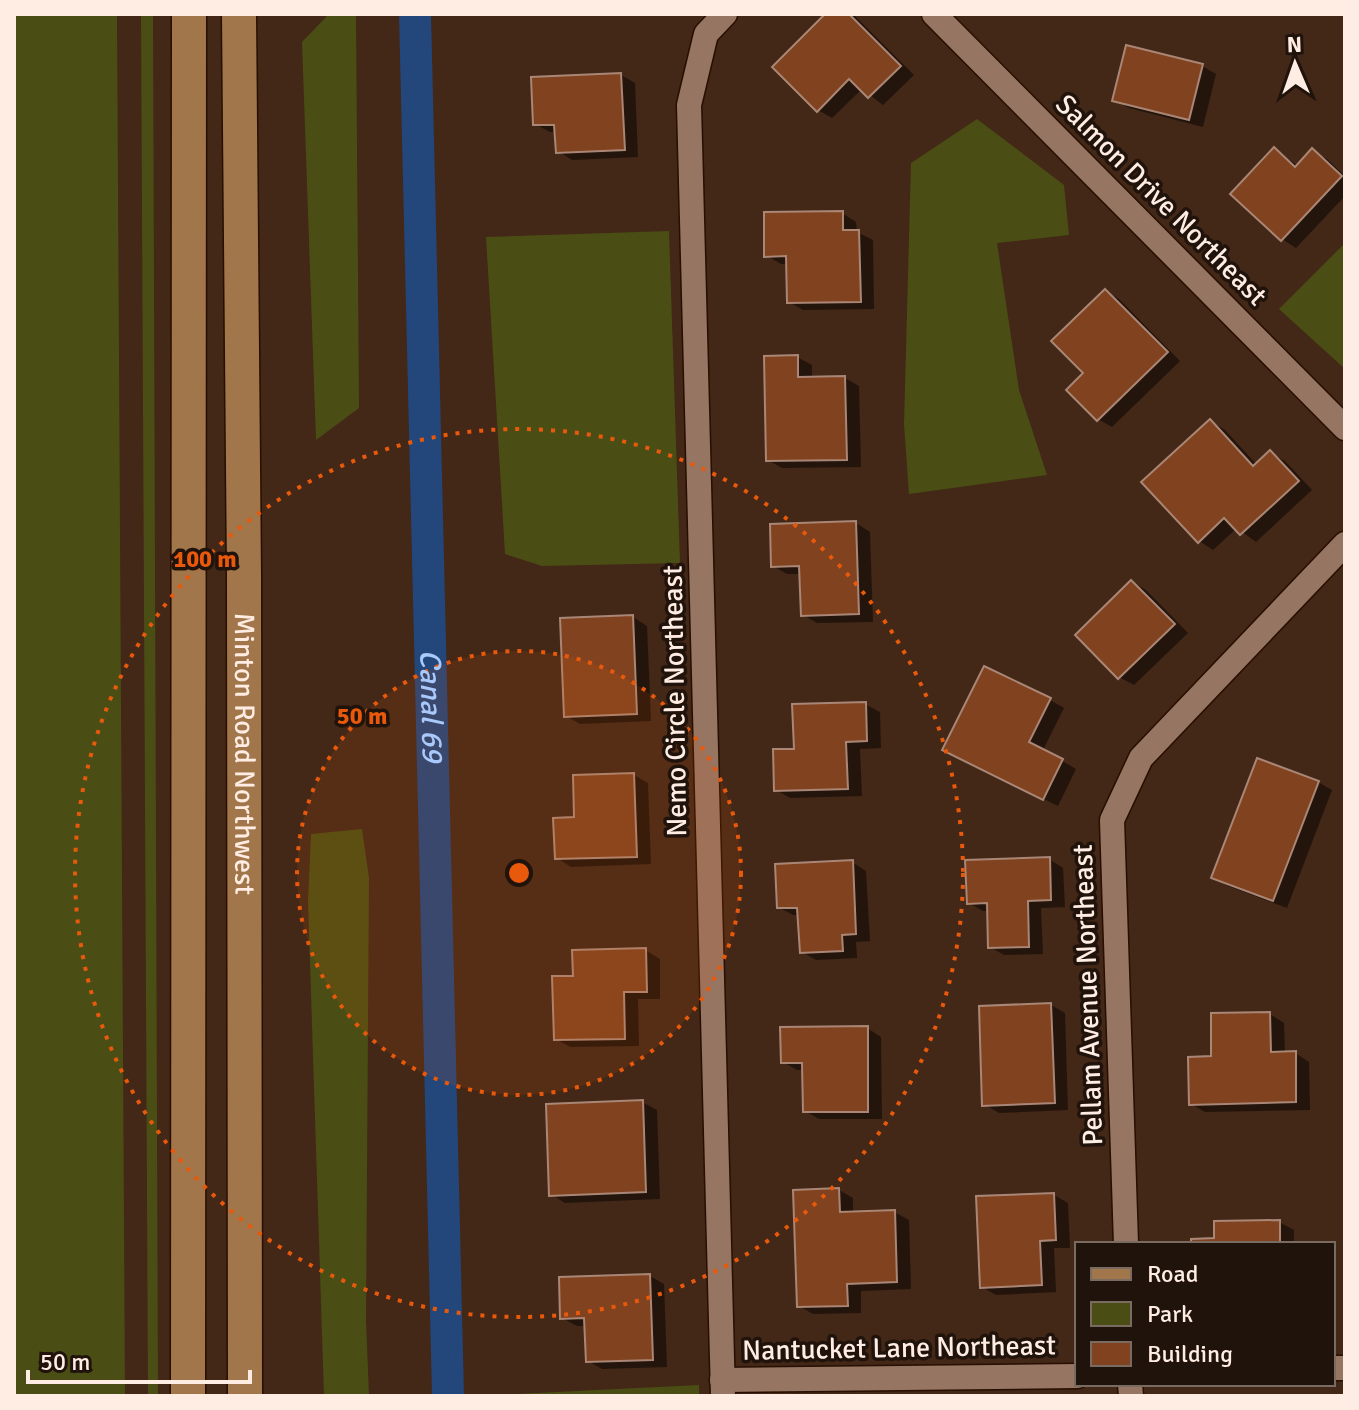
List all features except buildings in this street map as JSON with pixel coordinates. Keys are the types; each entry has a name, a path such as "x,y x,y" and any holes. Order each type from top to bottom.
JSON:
{"main road":[{"name":"Minton Road Northwest","path":"188,1396 189,14"},
{"name":"Minton Road Northwest","path":"239,14 244,592 245,1396"}],"street":[{"name":"Nemo Circle Northeast","path":"722,1388 689,105 706,34 725,14"},
{"name":"Salmon Drive Northeast","path":"934,14 1345,428"},
{"name":"Pellam Avenue Northeast","path":"1126,1242 1112,820 1141,758 1345,544"},
{"name":"Nantucket Lane Northeast","path":"722,1388 1075,1376"}],"green space":[{"path":"14,14 117,14 125,1396 14,1396"},
{"path":"141,14 153,14 158,1396 148,1396"},
{"path":"329,14 356,14 359,408 316,440 302,42"},
{"path":"977,119 1064,185 1069,235 997,243 1019,390 1047,475 909,494 904,424 911,163"},
{"path":"669,231 680,563 542,566 505,554 486,237"},
{"path":"1345,243 1345,369 1279,309"},
{"path":"362,829 369,878 366,1320 369,1396 324,1396 308,901 311,834"},
{"path":"699,1385 699,1396 516,1396 516,1394"}],"waterway":[{"name":"Canal 69","path":"415,14 448,1396"}]}
